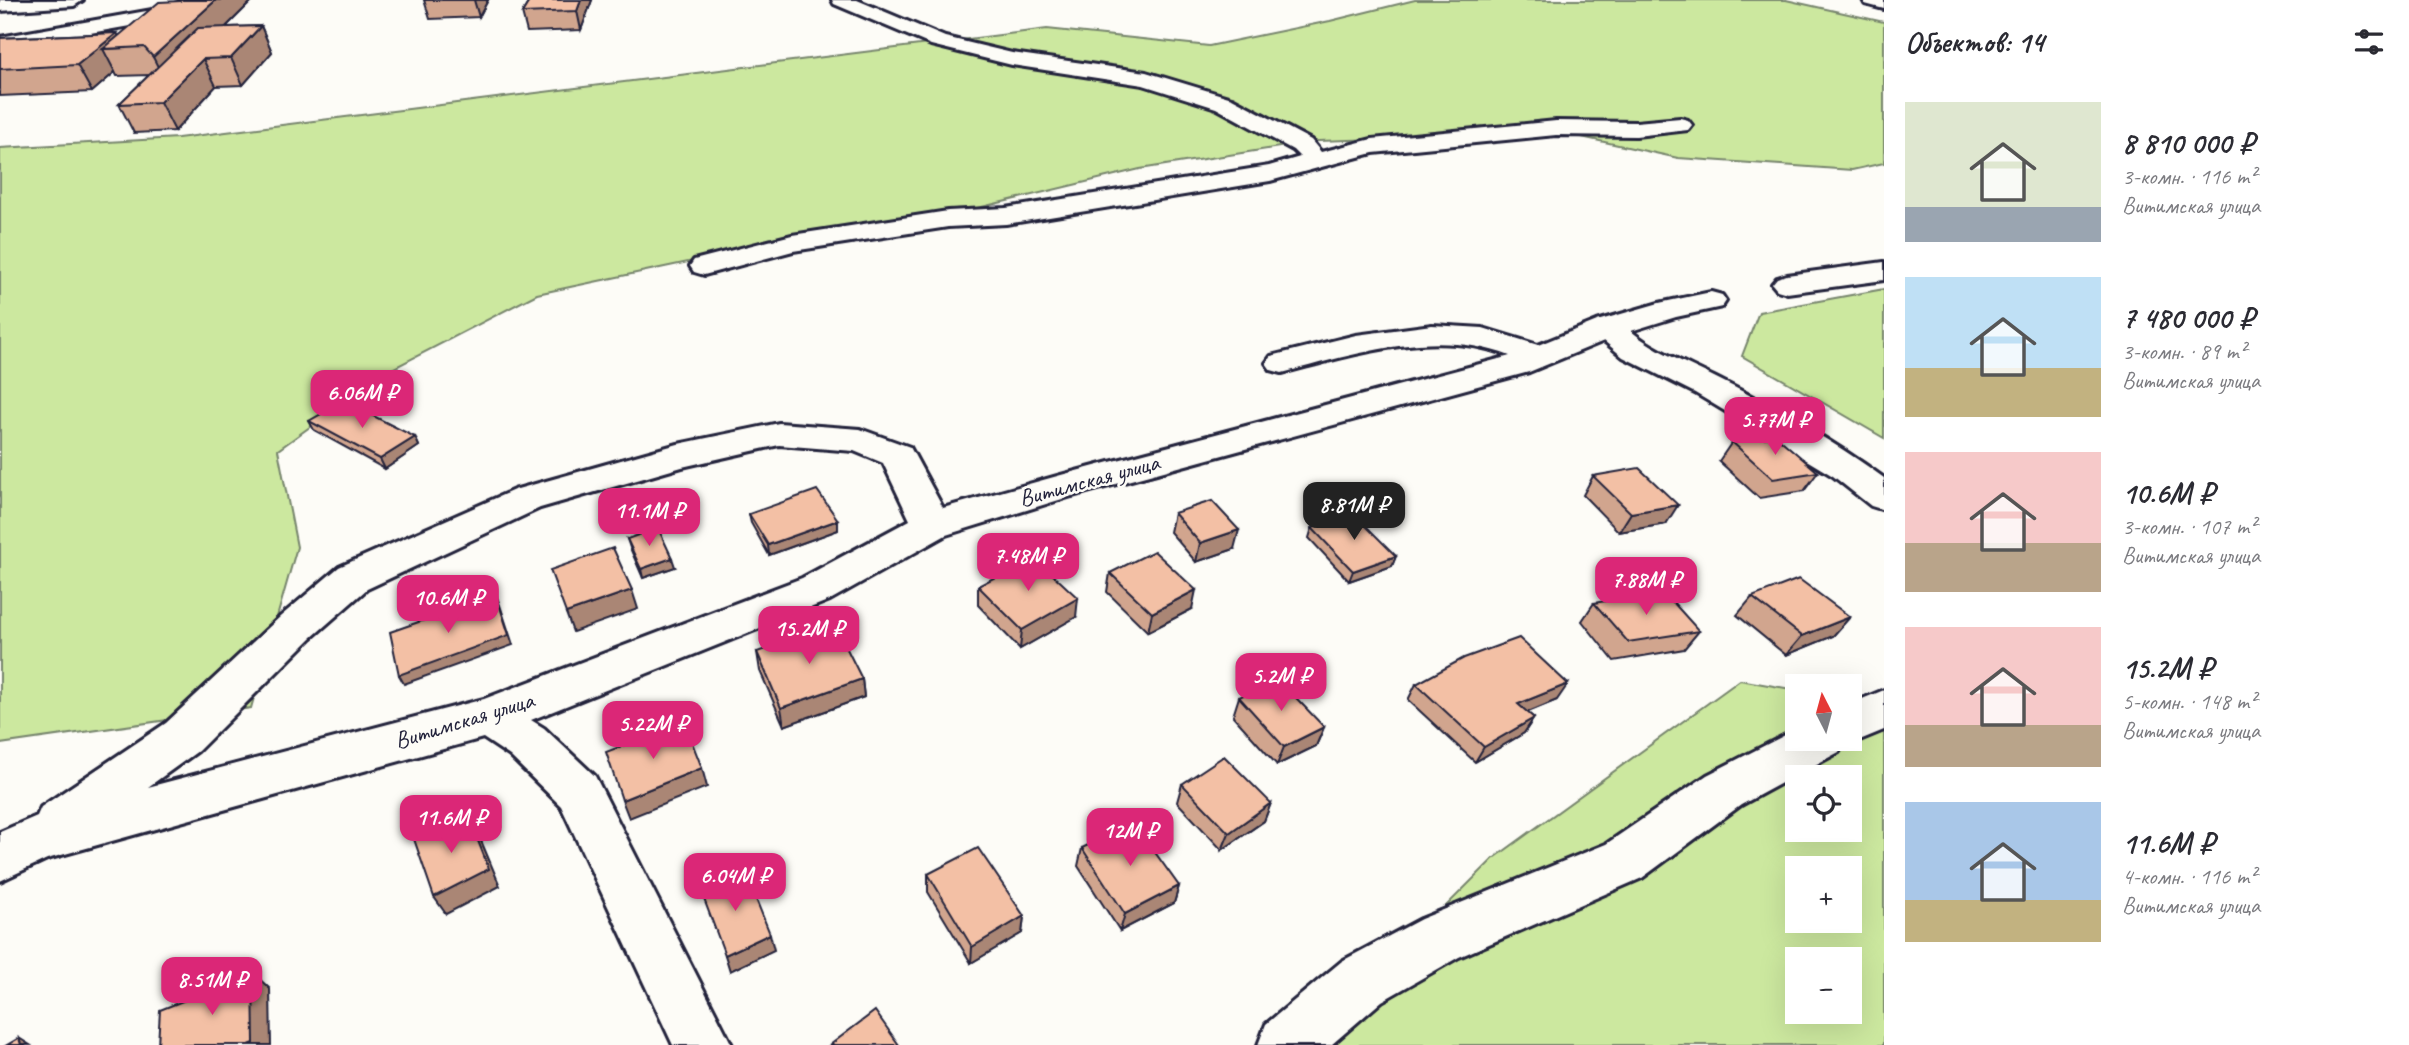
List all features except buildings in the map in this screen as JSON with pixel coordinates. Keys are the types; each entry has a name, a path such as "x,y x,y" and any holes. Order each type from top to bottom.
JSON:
{"street":[{"path":"0,5 74,0"},
{"path":"0,43 175,12 196,0"},
{"path":"841,0 938,41 1012,59 1146,79 1224,103 1302,145 1317,162"},
{"path":"1872,0 1884,3"},
{"path":"704,266 792,243 948,219 1006,216 1270,173 1372,146 1556,128 1636,129 1680,125"},
{"path":"1787,284 1884,271"},
{"name":"Витимская улица","path":"0,857 37,839 489,717 816,589 932,525 1061,487 1528,361 1608,328 1670,309 1712,301"},
{"path":"1608,328 1634,350 1707,386 1846,468 1884,497"},
{"path":"1282,363 1368,340 1445,334 1485,338 1528,361"},
{"path":"37,839 182,737 296,627 353,578 527,499 678,456 779,434 860,440 897,455 932,525"},
{"path":"1862,719 1884,709"},
{"path":"489,717 527,742 578,791 703,1045"},
{"path":"1287,1045 1362,981 1440,938 1624,861 1724,790 1798,751"}],"green space":[{"path":"1415,0 1786,0 1884,22 1884,163 1852,170 1678,158 1563,133 1318,141 1140,169 965,211 797,239 537,294 386,372 278,450 297,547 251,708 0,744 0,148 178,138 1047,29 1209,46"},
{"path":"1884,289 1884,438 1742,356 1759,312"},
{"path":"1740,680 1785,688 1785,751 1862,751 1862,701 1884,705 1884,1045 1307,1045 1493,859"}]}
